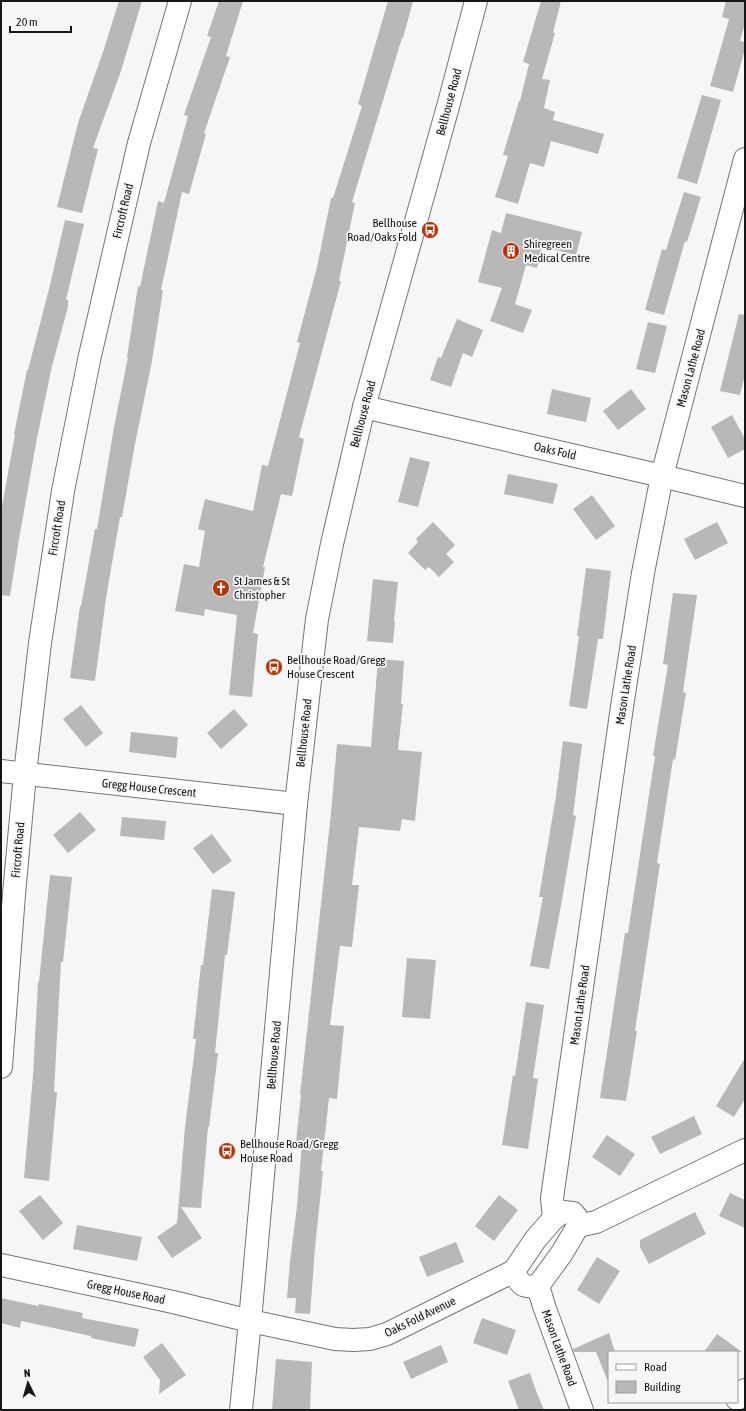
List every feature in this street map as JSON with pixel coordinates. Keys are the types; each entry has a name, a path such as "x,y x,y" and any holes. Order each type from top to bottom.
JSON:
{"street":[{"name":"Fircroft Road","path":"1,1067 25,774 41,635 63,491 83,391 139,144 180,1"},
{"name":"Bellhouse Road","path":"241,1410 296,804 318,619 332,544 364,407 447,111 476,1"},
{"name":"Mason Lathe Road","path":"554,1218 552,1198 643,573 662,476 745,159"},
{"name":"Oaks Fold","path":"364,407 745,496"},
{"name":"Gregg House Crescent","path":"1,772 296,804"},
{"path":"578,1226 596,1222 745,1150"},
{"path":"514,1271 519,1282 527,1287 538,1286 562,1253 578,1226 577,1218 573,1213 563,1212 554,1218"},
{"name":"Oaks Fold Avenue","path":"250,1321 335,1339 370,1339 387,1334 514,1271 535,1240 554,1218"},
{"name":"Gregg House Road","path":"1,1265 173,1302 250,1321"},
{"name":"Mason Lathe Road","path":"538,1286 582,1410"},
{"path":"738,1398 745,1390"}],"building":[{"path":"119,1 142,1 121,71 93,148 98,149 82,213 57,207 78,123"},
{"path":"219,1 243,1 226,56 230,57 204,133 206,134 189,194 182,192 161,290 163,290 152,361 122,517 120,517 106,598 95,681 70,678 80,606 95,529 97,529 114,427 128,357 138,286 140,287 158,201 164,203 188,116 184,115 211,37 207,36"},
{"path":"388,1 413,1 352,202 355,203 339,281 341,281 299,437 304,439 292,496 281,494 263,567 265,567 253,633 258,634 252,697 229,695 237,615 205,609 204,616 175,611 184,564 199,567 205,531 198,529 205,499 253,511 262,465 268,466 300,343 297,342 317,267 331,198 333,198 362,106 358,104"},
{"path":"541,1 561,1 553,33 555,33 542,79 550,80 544,108 555,112 553,120 604,134 598,154 551,141 544,167 530,163 518,204 495,197 508,156 503,155 520,101 529,64 523,62"},
{"path":"726,1 745,1 745,23 740,41 745,42 745,49 733,92 710,86 729,19 722,17"},
{"path":"702,95 721,100 697,184 677,178"},
{"path":"684,192 701,197 687,242 685,241 664,315 645,310 662,249 666,250"},
{"name":"Shiregreen Medical Centre","path":"506,213 582,232 576,255 542,247 537,268 526,265 515,304 532,310 523,333 490,321 502,288 478,282 492,230 501,233"},
{"path":"65,220 84,224 66,300 68,300 68,307 52,366 37,438 10,596 1,595 1,512 14,434 27,370 50,285"},
{"path":"739,314 745,315 745,375 740,395 720,391"},
{"path":"457,319 483,330 472,357 463,353 451,387 430,380 438,357 441,358"},
{"path":"648,322 667,326 655,373 636,369"},
{"path":"552,389 591,398 586,422 547,414"},
{"path":"631,389 646,409 618,430 603,411"},
{"path":"732,415 745,439 745,449 728,458 711,427"},
{"path":"410,457 430,462 418,507 398,502"},
{"path":"508,474 558,484 553,504 504,494"},
{"path":"592,495 615,526 596,540 573,509"},
{"path":"433,522 455,545 446,554 454,562 439,577 429,567 425,570 408,553 418,542 416,539"},
{"path":"717,522 728,543 695,560 684,539"},
{"path":"586,568 611,571 603,639 598,639 587,709 569,706 579,636 577,636"},
{"path":"373,579 398,582 393,643 367,641"},
{"path":"673,593 697,595 683,692 686,693 675,760 673,759 657,863 660,864 626,1101 600,1098 625,933 628,933 655,756 653,756 668,665 663,664"},
{"path":"378,659 404,661 401,704 403,704 398,750 422,752 415,821 402,819 400,831 359,827 352,885 359,885 352,947 340,946 330,1025 344,1026 337,1099 329,1098 321,1171 323,1171 310,1314 295,1313 296,1298 287,1298 302,1143 296,1142 337,744 371,747"},
{"path":"81,705 103,733 86,747 63,719"},
{"path":"234,709 248,725 221,749 207,733"},
{"path":"131,732 178,737 176,758 129,752"},
{"path":"563,741 582,744 573,815 576,816 549,969 530,966 543,897 539,897 556,796"},
{"path":"80,812 96,830 68,853 53,835"},
{"path":"122,817 166,821 164,840 120,836"},
{"path":"212,834 232,861 213,874 193,848"},
{"path":"50,875 72,877 63,962 61,962 54,1092 57,1092 49,1181 24,1178 33,1075 38,982"},
{"path":"212,889 235,892 227,955 225,955 215,1053 218,1053 208,1127 201,1208 181,1207 202,1238 172,1258 157,1237 177,1223 185,1127 196,1039 193,1039 201,965 203,965"},
{"path":"407,958 436,960 430,1019 402,1017"},
{"path":"526,1002 544,1005 533,1078 538,1079 528,1149 502,1145 513,1075 515,1076"},
{"path":"745,1058 745,1099 734,1117 716,1106"},
{"path":"694,1116 702,1134 660,1154 651,1137"},
{"path":"607,1135 635,1154 620,1176 592,1157"},
{"path":"730,1193 745,1200 745,1228 719,1216"},
{"path":"40,1195 63,1223 43,1240 19,1211"},
{"path":"499,1195 518,1210 494,1241 475,1226"},
{"path":"695,1212 706,1234 649,1264 640,1247 640,1240"},
{"path":"77,1225 142,1237 137,1261 73,1249"},
{"path":"456,1242 464,1262 427,1277 419,1257"},
{"path":"597,1257 620,1271 599,1304 577,1290"},
{"path":"1,1298 38,1306 39,1304 83,1313 82,1318 139,1329 135,1347 21,1321 20,1328 1,1323"},
{"path":"482,1318 516,1330 507,1355 473,1343"},
{"path":"609,1333 615,1351 608,1351 608,1382 596,1352 574,1352 573,1349"},
{"path":"717,1334 742,1352 738,1351 705,1351"},
{"path":"162,1343 186,1375 159,1394 160,1380 143,1357"},
{"path":"441,1345 448,1362 411,1379 403,1362"},
{"path":"276,1359 312,1362 310,1410 272,1410"},
{"path":"530,1373 544,1410 519,1410 508,1381"}],"place":[{"name":"Bellhouse Road/Oaks Fold","path":"430,230"},
{"name":"Shiregreen Medical Centre","path":"511,251"},
{"name":"St James & St Christopher","path":"221,588"},
{"name":"Bellhouse Road/Gregg House Crescent","path":"274,667"},
{"name":"Bellhouse Road/Gregg House Road","path":"227,1151"}]}
